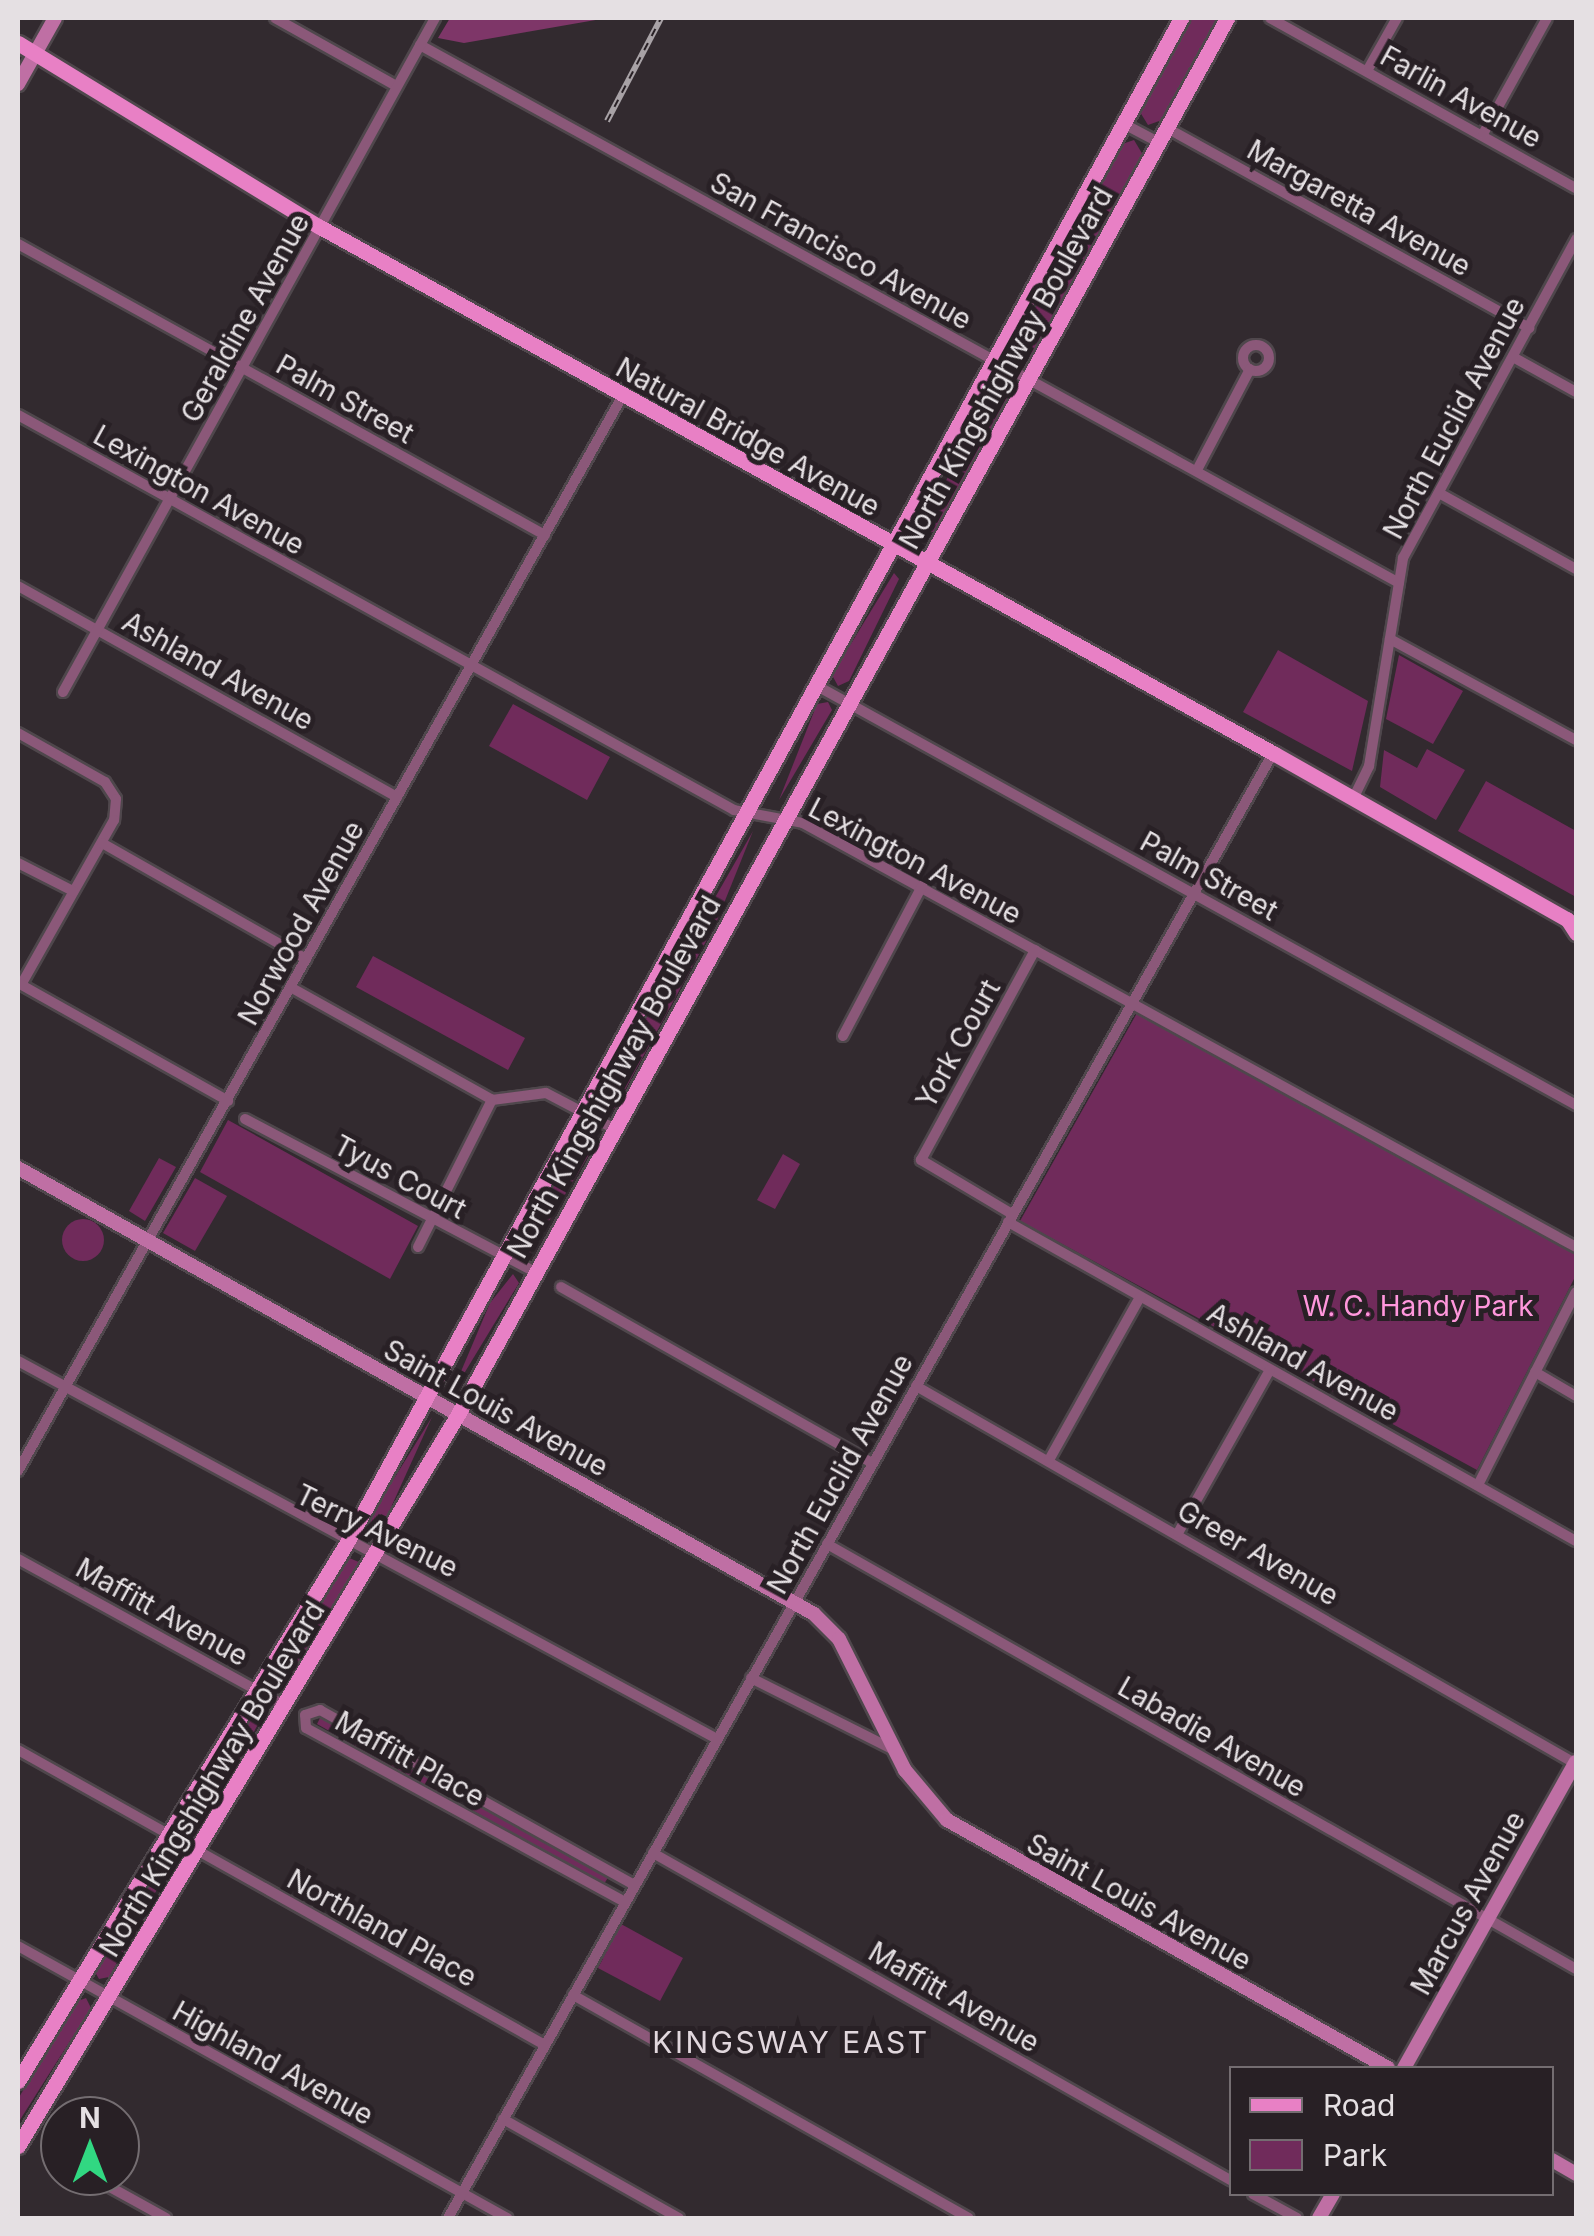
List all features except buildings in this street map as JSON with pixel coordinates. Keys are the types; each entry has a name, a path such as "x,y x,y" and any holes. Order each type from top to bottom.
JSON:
{"main road":[{"name":"North Kingshighway Boulevard","path":"18,2082 254,1689 346,1544 751,814 1182,18"},
{"name":"North Kingshighway Boulevard","path":"18,2146 377,1555 456,1416 925,563 1032,382 1227,18"},
{"name":"Natural Bridge Avenue","path":"18,43 320,227 1573,923"}],"street":[{"path":"18,84 55,18"},
{"path":"275,18 396,86"},
{"name":"Geraldine Avenue","path":"64,692 435,18"},
{"name":"Farlin Avenue","path":"1270,18 1576,188"},
{"path":"1367,71 1397,18"},
{"path":"1483,134 1547,18"},
{"name":"San Francisco Avenue","path":"420,45 1398,583"},
{"name":"Margaretta Avenue","path":"1124,124 1163,135 1528,328"},
{"name":"North Euclid Avenue","path":"1353,799 1368,766 1398,583 1439,493 1576,239"},
{"name":"Palm Street","path":"18,244 545,535"},
{"path":"1513,357 1576,392"},
{"path":"1197,470 1250,369"},
{"name":"Norwood Avenue","path":"18,1472 622,396"},
{"name":"Lexington Avenue","path":"18,415 471,666 751,814 785,820 922,886 1576,1248"},
{"path":"1439,493 1576,569"},
{"name":"Ashland Avenue","path":"18,586 397,796"},
{"path":"1390,639 1576,740"},
{"name":"Palm Street","path":"818,687 1576,1106"},
{"path":"18,733 105,782 116,799 102,843 20,983 228,1100"},
{"name":"North Euclid Avenue","path":"448,2218 1273,754"},
{"path":"102,843 306,959"},
{"path":"18,863 73,891"},
{"path":"843,1036 922,886"},
{"name":"York Court","path":"921,1160 1035,950"},
{"path":"292,988 492,1100 546,1094 613,1128"},
{"path":"418,1247 492,1100"},
{"name":"Tyus Court","path":"245,1119 430,1220 535,1272"},
{"name":"Ashland Avenue","path":"921,1160 1140,1297 1576,1541"},
{"name":"Saint Louis Avenue","path":"18,1168 794,1602 839,1639 892,1749 924,1797 968,1834 1384,2066"},
{"path":"560,1286 872,1463"},
{"path":"1478,1485 1576,1292"},
{"path":"1048,1460 1140,1297"},
{"name":"Terry Avenue","path":"18,1361 346,1544 377,1555 717,1740"},
{"path":"1178,1533 1270,1370"},
{"path":"1536,1372 1576,1396"},
{"name":"Greer Avenue","path":"916,1386 1576,1763"},
{"name":"Labadie Avenue","path":"827,1544 1576,1968"},
{"name":"Maffitt Avenue","path":"18,1559 285,1706"},
{"path":"751,1678 892,1749"},
{"name":"Maffitt Place","path":"626,1902 306,1728 305,1715 320,1710 635,1885"},
{"name":"Northland Place","path":"18,1750 545,2045"},
{"name":"Marcus Avenue","path":"1405,2066 1576,1763"},
{"name":"Maffitt Avenue","path":"653,1854 1229,2180"},
{"name":"Highland Avenue","path":"18,1946 508,2218"},
{"path":"573,1995 968,2218"},
{"path":"504,2119 679,2218"},
{"path":"1554,2161 1576,2174"},
{"path":"126,2196 166,2218"},
{"path":"1256,2196 1297,2218"},
{"path":"1319,2218 1332,2196"}],"green space":[{"path":"1191,18 1217,18 1162,120 1148,125 1140,112"},
{"path":"1134,140 1143,155 1034,356 1015,357 1011,349 1122,144"},
{"path":"1000,374 1014,391 950,509 933,532 920,532"},
{"path":"894,573 899,579 849,681 838,686 832,675"},
{"path":"1278,650 1368,701 1352,771 1243,712"},
{"path":"1399,655 1463,691 1433,744 1386,719"},
{"path":"828,702 832,710 779,800 817,704"},
{"path":"513,704 610,757 587,800 489,746"},
{"path":"1427,749 1465,770 1436,820 1380,787 1384,750 1417,768"},
{"path":"1486,781 1576,831 1576,897 1458,831"},
{"path":"753,831 716,923 615,1108 604,1112 598,1103"},
{"path":"373,956 525,1038 508,1070 356,987"},
{"name":"W. C. Handy Park","path":"1137,1013 1576,1255 1576,1275 1477,1470 1020,1221"},
{"path":"228,1120 418,1226 390,1279 200,1172"},
{"path":"581,1135 596,1143 528,1256 521,1245"},
{"path":"783,1154 800,1164 775,1209 757,1200"},
{"path":"159,1158 176,1167 145,1221 129,1211"},
{"path":"195,1178 227,1196 195,1251 163,1233"},
{"path":"83,1219 98,1225 104,1240 98,1255 83,1261 68,1255 62,1240 68,1225"},
{"path":"513,1274 519,1283 451,1395 490,1303"},
{"path":"432,1417 378,1536 366,1537 366,1524"},
{"path":"347,1557 361,1563 290,1681 277,1682"},
{"path":"250,1714 261,1719 197,1834 189,1833 184,1824"},
{"path":"321,1716 451,1789 447,1797 317,1724"},
{"path":"472,1800 609,1876 604,1884 468,1808"},
{"path":"177,1853 109,1977 99,1979 94,1970 165,1854"},
{"path":"621,1924 683,1958 660,2001 598,1968"},
{"path":"86,1998 91,2008 18,2123 18,2099 75,2002"}],"shaded area":[{"path":"450,18 607,18 464,43 438,38"}],"railway":[{"path":"607,121 661,18"}],"district":[{"name":"KINGSWAY EAST","path":"791,2042"}]}
